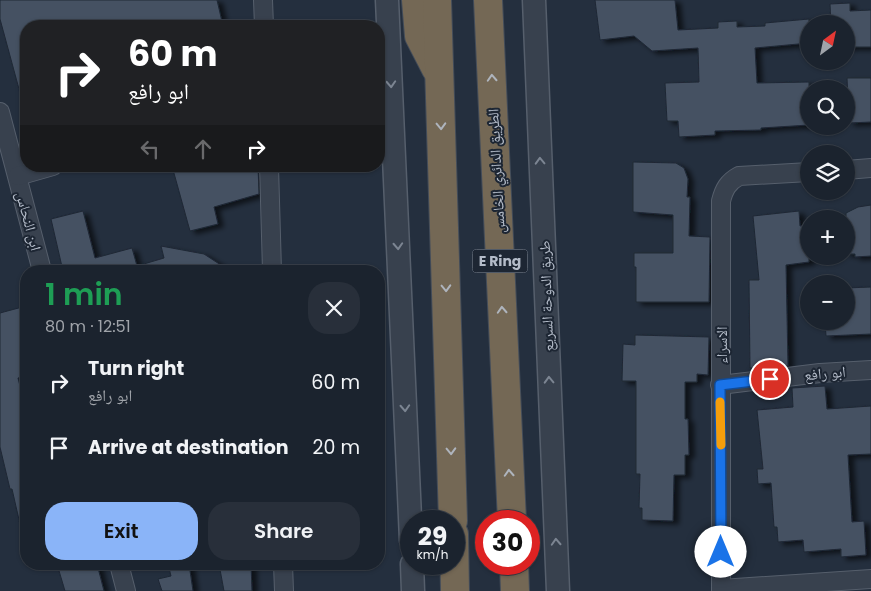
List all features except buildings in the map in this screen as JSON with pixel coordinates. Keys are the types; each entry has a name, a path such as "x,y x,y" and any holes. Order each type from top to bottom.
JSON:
{"highway":[{"path":"416,0 418,36 440,77"},
{"path":"437,0 453,510"},
{"name":"الطريق الدائري الخامس","path":"488,0 511,510"},
{"path":"455,575 456,591"},
{"path":"514,575 515,591"}],"street":[{"path":"263,0 264,20"},
{"path":"387,0 410,510"},
{"name":"طريق الدوحة السريع","path":"534,0 558,591"},
{"name":"ابن النحاس","path":"0,112 40,265"},
{"path":"855,169 871,168"},
{"path":"18,176 32,172"},
{"path":"269,172 272,265"},
{"name":"الاسراء","path":"721,590 721,201 726,186 739,176 800,173"},
{"name":"ابو رافع","path":"720,385 820,373 871,370"},
{"path":"121,570 126,591"},
{"path":"283,570 284,591"},
{"path":"412,575 413,591"},
{"path":"721,590 871,579"}],"slow traffic":[{"path":"720,402 721,445"}],"route":[{"path":"721,552 720,385 770,379"}]}
